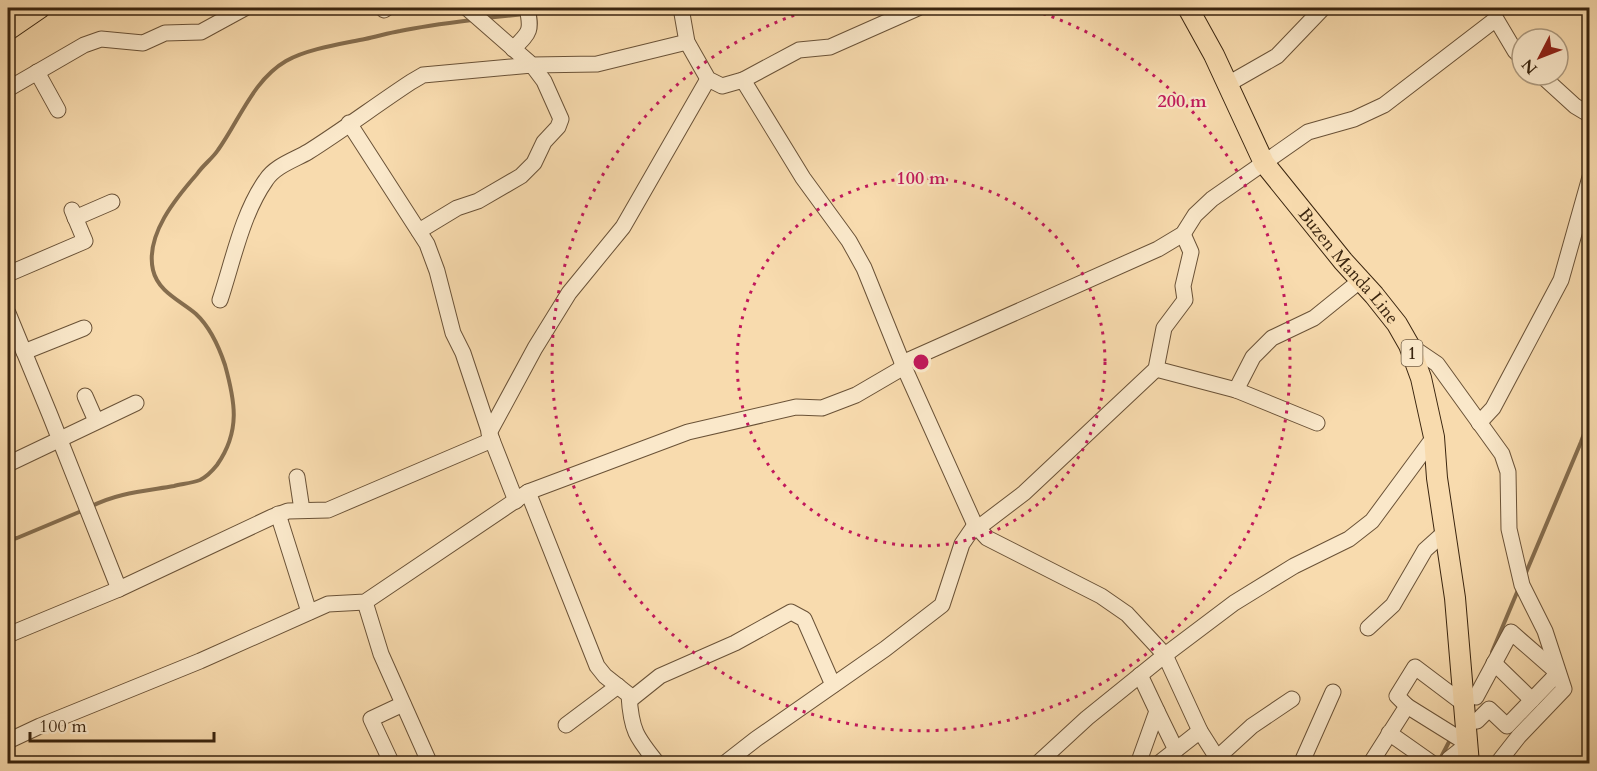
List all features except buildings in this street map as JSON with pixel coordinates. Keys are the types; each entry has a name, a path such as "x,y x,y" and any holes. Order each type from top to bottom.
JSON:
{"main road":[{"path":"8,30 40,8"},
{"name":"Buzen Manda Line","path":"1188,8 1228,84 1264,163 1397,324 1409,345 1421,378 1434,437 1467,702 1468,754"}],"street":[{"path":"8,89 84,45 101,39 143,43 165,33 201,32 245,8"},
{"path":"419,231 457,208 478,201 521,176 534,163 544,142 558,127 561,119 544,81 532,65 466,8"},
{"path":"513,50 529,33 531,25 527,8"},
{"path":"681,8 687,42 708,79 722,86 743,80 799,50 830,47 918,8"},
{"path":"1228,84 1276,56 1323,8"},
{"path":"8,741 200,661 328,604 364,602 522,497 688,432 796,407 822,408 856,395 903,365 1158,249 1183,234 1195,215 1212,199 1308,132 1354,119 1384,105 1496,19 1510,43"},
{"path":"220,300 242,230 254,200 267,178 274,171 307,152 423,75 532,65 597,64 687,42"},
{"path":"38,72 58,110"},
{"path":"8,635 119,590 278,514 288,511 328,510 490,437 535,348 569,293 623,227 708,79"},
{"path":"743,80 803,178 822,202 859,259 903,365 977,526 987,538 1101,596 1127,614 1165,654 1200,731 1219,761 1252,726 1292,699"},
{"path":"1554,87 1575,106 1590,115"},
{"path":"349,123 428,243 453,333 463,353 490,437 522,497 597,666 605,676 629,695 631,723 638,739 658,764"},
{"path":"1479,423 1493,408 1561,280 1590,177"},
{"path":"8,274 85,241 73,214 112,202"},
{"path":"723,764 942,605 962,543 977,526 1024,493 1156,369 1164,328 1185,300 1183,286 1191,252 1183,234"},
{"path":"1236,390 1253,357 1272,338 1314,318 1360,280"},
{"path":"8,313 119,590"},
{"path":"24,352 84,328"},
{"path":"1409,345 1437,364 1502,454 1508,472 1509,529 1522,585 1545,631 1564,689 1519,736 1497,764"},
{"path":"1156,369 1236,390 1317,423"},
{"path":"86,396 96,421"},
{"path":"8,464 136,403"},
{"path":"1037,764 1087,718 1165,654 1234,603 1294,566 1349,539 1371,520 1434,437"},
{"path":"297,477 302,510"},
{"path":"278,514 309,612"},
{"path":"1368,628 1393,605 1425,550 1445,532"},
{"path":"364,602 381,654 428,763"},
{"path":"630,700 660,676 735,642 790,612 804,620 833,685"},
{"path":"1467,702 1494,663 1511,632 1558,673"},
{"path":"1494,663 1532,700"},
{"path":"1468,754 1397,696 1415,667 1467,702 1489,709 1507,726 1558,673"},
{"path":"1140,675 1176,750"},
{"path":"566,725 618,686"},
{"path":"1301,764 1333,692"},
{"path":"1467,702 1477,721 1489,709"},
{"path":"392,764 371,720 404,704"},
{"path":"1376,764 1372,760 1407,705"},
{"path":"1138,764 1157,711"},
{"path":"1158,764 1200,731"},
{"path":"1389,734 1433,764"},
{"path":"1446,764 1449,759 1468,754"}],"waterway":[{"path":"533,13 586,8"},
{"path":"485,18 525,14"},
{"path":"90,507 120,496 200,480 217,465 230,440 234,416 233,403 229,378 220,351 201,319 160,284 153,270 152,257 154,244 164,218 180,194 226,139 264,79 286,61 324,47 427,26 472,20"},
{"path":"1525,575 1590,418"},
{"path":"8,540 84,510"},
{"path":"1492,652 1518,590"},
{"path":"1438,763 1451,738"}]}
